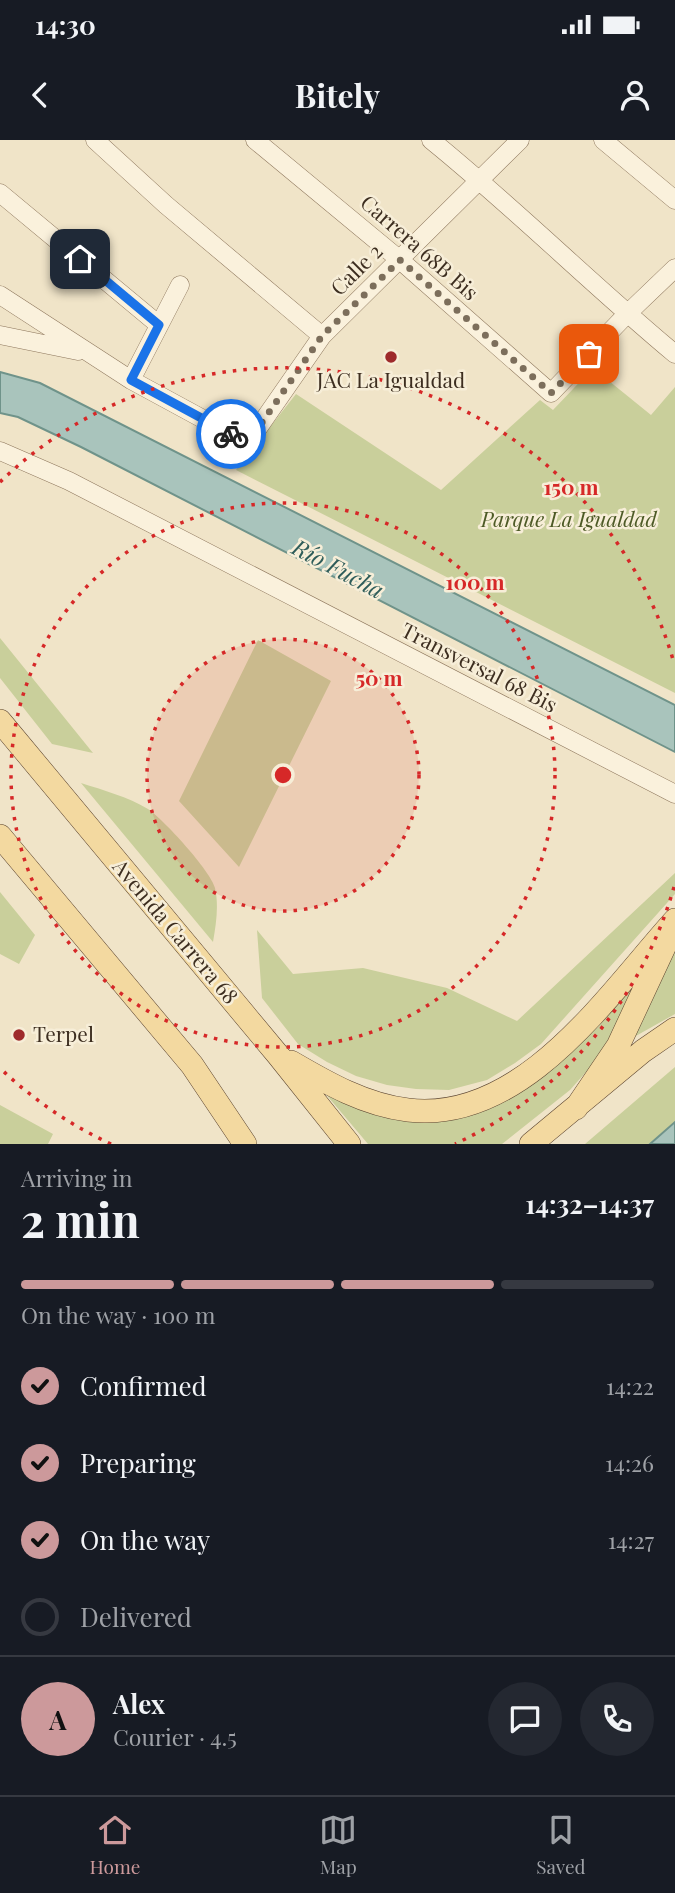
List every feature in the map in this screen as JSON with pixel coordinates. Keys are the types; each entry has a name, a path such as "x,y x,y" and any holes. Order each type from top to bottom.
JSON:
{"main road":[{"name":"Avenida Carrera 68","path":"0,722 278,1055 348,1144"},
{"path":"0,836 192,1065 245,1144"},
{"path":"278,1055 345,1092 386,1105 428,1111 450,1109 475,1102 530,1072 573,1037 595,1016 675,923"},
{"path":"576,1108 618,1046 675,923"},
{"path":"531,1144 643,1051 675,1029"},
{"path":"554,1144 675,1043"}],"street":[{"path":"95,140 166,205 322,336"},
{"name":"Carrera 68B Bis","path":"255,140 400,260 551,393 627,314"},
{"path":"431,140 480,180 627,314 675,354"},
{"name":"Calle 2","path":"131,380 238,438 250,437 322,336 520,140"},
{"path":"603,140 675,200"},
{"path":"0,192 159,325"},
{"path":"627,314 675,268"},
{"path":"0,295 131,380 180,285"},
{"path":"0,335 54,348 85,352"},
{"name":"Transversal 68 Bis","path":"0,451 69,481 675,794"}],"green space":[{"name":"Parque La Igualdad","path":"593,368 651,415 675,387 675,693 236,470 296,394 441,490 540,400 553,410"},
{"path":"0,638 93,753 52,744 0,678"},
{"path":"258,640 331,681 239,867 179,801"},
{"path":"81,783 124,797 148,809 196,858 215,888 217,908 213,942"},
{"path":"675,873 675,894 541,1044 487,1080 449,1090 416,1089 387,1085 356,1076 298,1044 262,998 257,930 293,974 363,968 447,988 517,1021"},
{"path":"0,892 35,935 19,964 0,954"},
{"path":"675,949 675,1014 634,1037"},
{"path":"639,979 594,1063 570,1090 502,1144 368,1144 324,1092 407,1117 550,1068 598,1027"},
{"path":"675,1067 675,1122 650,1144 585,1144"},
{"path":"0,1105 53,1134 48,1144 0,1144"}],"water":[{"name":"Río Fucha","path":"0,372 40,383 675,705 675,752 81,447 18,417 0,413"},
{"path":"675,1122 675,1144 650,1144"}],"way so far":[{"path":"231,434 244,438 250,437 256,431 322,336 400,260 551,393 589,354"}],"place":[{"name":"JAC La Igualdad","path":"391,357"},
{"name":"Terpel","path":"19,1035"}],"route":[{"path":"80,259 159,325 131,380 231,434"}]}
